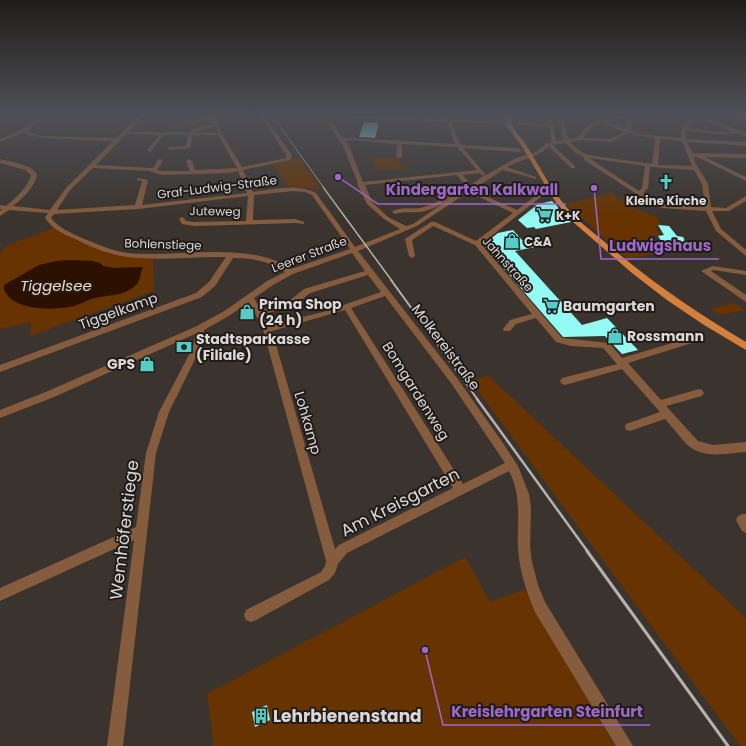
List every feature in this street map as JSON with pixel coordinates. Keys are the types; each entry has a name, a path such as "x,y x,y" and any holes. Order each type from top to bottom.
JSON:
{"main road":[{"path":"525,149 563,207 624,264 698,318 746,346"}],"street":[{"path":"52,212 68,189 109,149"},
{"path":"228,149 248,185 251,194"},
{"path":"91,166 154,170 162,173 232,171 289,158 289,155 285,149"},
{"path":"347,149 366,198 374,209 386,218 406,229"},
{"path":"399,157 400,149"},
{"path":"461,149 480,171 488,176"},
{"path":"495,149 519,150"},
{"name":"Leerer Straße","path":"0,414 51,394 200,328 229,312 270,283 290,272 354,250 406,229 425,219 488,176 518,159 529,156 542,149"},
{"path":"556,149 573,167"},
{"path":"575,149 587,156 655,166 695,168"},
{"path":"655,166 654,161 657,149"},
{"path":"688,149 692,162 705,184 708,209 718,230 746,254"},
{"path":"716,149 720,155"},
{"path":"691,155 746,156"},
{"path":"698,155 746,179"},
{"path":"587,156 586,159 597,167 639,194 662,206 728,210 746,198"},
{"path":"0,161 27,169 33,172 34,175 33,179 20,198 11,207 0,214"},
{"path":"126,168 131,161"},
{"path":"154,170 160,161"},
{"path":"189,161 193,171"},
{"path":"639,194 645,188 648,165"},
{"path":"503,168 534,178"},
{"path":"360,184 460,175 480,171"},
{"path":"395,212 405,208 421,210 460,191 466,184 460,175"},
{"path":"138,207 145,180 140,179"},
{"name":"Graf-Ludwig-Straße","path":"0,207 52,212 138,207 304,189 316,195 354,250"},
{"path":"468,190 518,213"},
{"path":"477,244 544,192"},
{"name":"Juteweg","path":"249,223 252,208 251,194"},
{"path":"691,198 708,201"},
{"name":"Bohlenstiege","path":"52,212 48,218 59,228 85,242 119,254 139,256 230,256 270,260 282,265 290,272"},
{"name":"Juteweg","path":"182,220 184,223 194,224 295,221 302,223"},
{"name":"Jahnstraße","path":"412,256 408,239 433,223 477,244 559,340 569,344 596,342 606,345 624,363"},
{"name":"Molkereistraße","path":"354,250 356,255 399,307 462,391 511,465 521,485 525,501 526,513 524,546 526,568 534,596 625,746"},
{"name":"Tiggelkamp","path":"0,369 199,295 212,284 230,256"},
{"path":"746,273 713,268 705,271 746,299"},
{"path":"259,313 291,304 307,291 370,272"},
{"path":"267,329 325,314 386,293"},
{"name":"Lohkamp","path":"249,297 253,301 267,329 332,561"},
{"name":"Bomgardenweg","path":"347,307 460,491"},
{"path":"507,329 513,322 538,315"},
{"name":"Wemhöferstiege","path":"115,746 148,473 153,444 174,391 196,347 200,328"},
{"path":"565,381 692,340"},
{"path":"624,363 694,444 702,448 712,450 746,447"},
{"path":"660,404 699,393"},
{"path":"630,427 668,414"},
{"name":"Am Kreisgarten","path":"251,615 325,576 331,569 332,561 343,549 511,465"},
{"path":"746,520 742,520 746,527"},
{"path":"0,595 142,530"}],"shaded area":[{"path":"397,157 397,160 406,169 377,170 371,158"},
{"path":"300,158 321,189 288,186 285,182 287,181 284,181 273,164"},
{"path":"611,193 635,209 656,216 660,224 655,226 661,236 651,236 667,251 628,259 566,204"},
{"path":"53,228 87,245 111,254 153,259 154,291 30,336 31,322 0,329 0,252 2,252 6,246"},
{"path":"734,303 745,310 721,315 710,309"},
{"path":"489,376 746,618 746,746 740,746 470,380"},
{"path":"465,557 490,602 525,589 615,746 214,746 207,694"}],"water":[{"name":"Tiggelsee","path":"56,261 92,261 100,263 103,266 114,268 143,267 138,282 126,292 92,299 62,308 54,309 30,307 16,302 5,292 4,285 39,265"}],"building":[{"name":"K+K","path":"552,201 558,207 558,210 571,222 536,229 534,227 527,228 518,220 538,204"},
{"path":"658,225 669,226 677,236 683,237 687,245 683,245 678,248 664,245 658,236 664,235"},
{"path":"513,230 522,240 527,239 535,247 515,251 582,325 607,318 638,350 622,354 605,336 563,337 485,247 487,247 484,244 498,233"},
{"name":"Lehrbienenstand","path":"267,705 270,720 255,727 252,712"}],"railway":[{"path":"296,149 324,188"},
{"path":"323,187 392,281"},
{"path":"391,280 478,400"},
{"path":"477,399 588,552"},
{"path":"587,551 728,746"}],"place":[{"name":"Kindergarten Kalkwall","path":"338,177"},
{"name":"Kleine Kirche","path":"666,182"},
{"name":"Ludwigshaus","path":"594,188"},
{"name":"K+K","path":"544,215"},
{"name":"C&A","path":"512,241"},
{"name":"Baumgarten","path":"551,306"},
{"name":"Prima Shop (24 h)","path":"247,312"},
{"name":"Rossmann","path":"615,336"},
{"name":"Stadtsparkasse (Filiale)","path":"184,347"},
{"name":"GPS","path":"147,364"},
{"name":"Kreislehrgarten Steinfurt","path":"425,650"},
{"name":"Lehrbienenstand","path":"261,716"}]}
